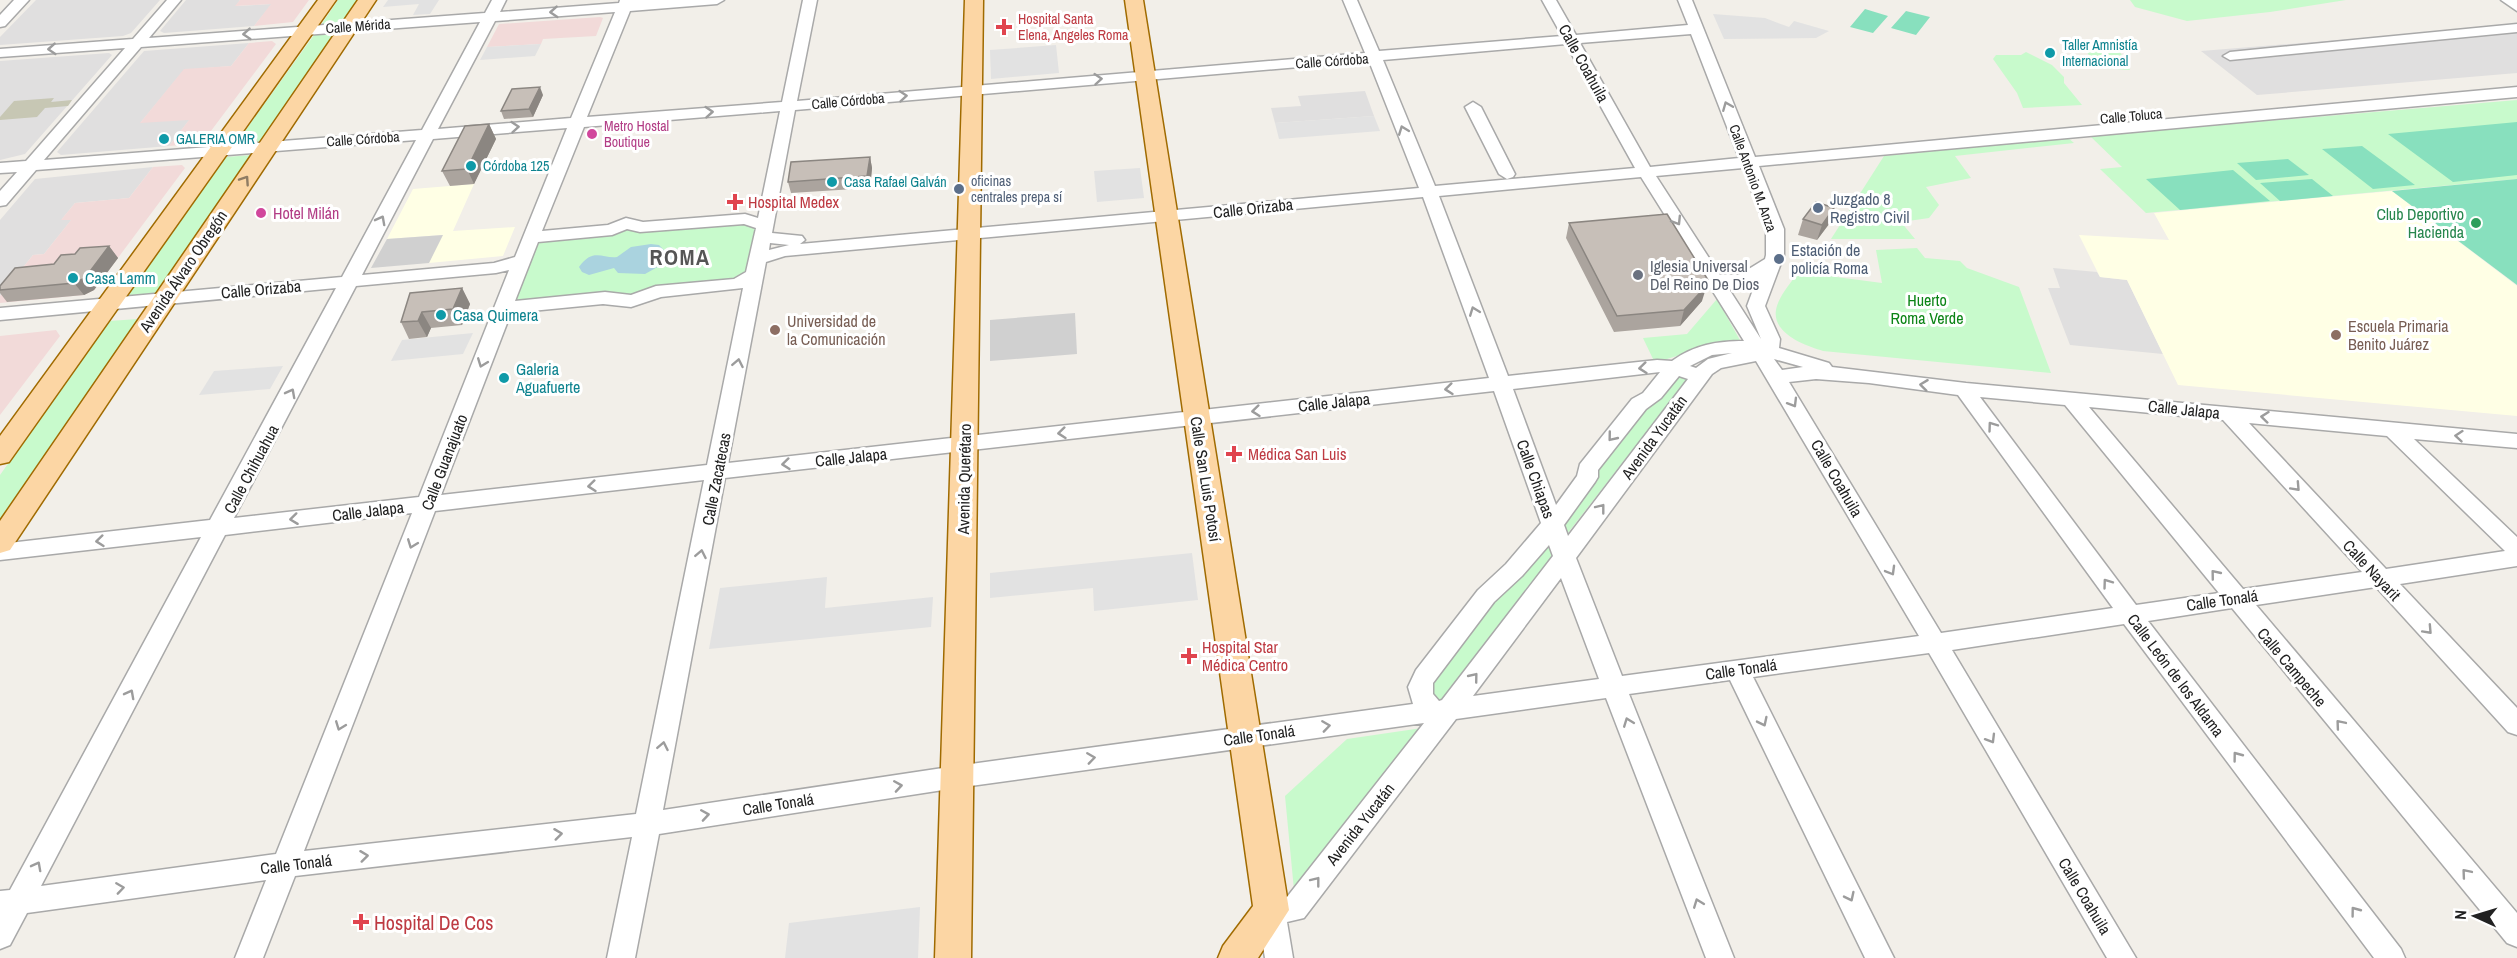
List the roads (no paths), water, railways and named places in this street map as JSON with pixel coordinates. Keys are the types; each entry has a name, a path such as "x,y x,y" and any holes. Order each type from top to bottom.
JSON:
{"main road":[{"path":"0,455 327,0"},
{"name":"Avenida Álvaro Obregón","path":"0,543 368,0"},
{"name":"Avenida Querétaro","path":"953,958 974,0"},
{"name":"Calle San Luis Potosí","path":"1134,0 1271,909"},
{"path":"1236,958 1271,909"}],"street":[{"path":"0,23 22,0"},
{"path":"0,201 174,0"},
{"name":"Calle Mérida","path":"0,53 350,27 495,8 717,0"},
{"name":"Calle Zacatecas","path":"621,958 810,0"},
{"name":"Calle Chiapas","path":"1356,0 1552,524 1720,958"},
{"name":"Calle Coahuila","path":"1549,0 1642,166 1777,378 2122,958"},
{"name":"Calle Antonio M. Anza","path":"1685,0 1775,230 1776,250 1756,306 1771,339 1771,345 1759,350"},
{"path":"2508,0 2517,7"},
{"name":"Calle Guanajuato","path":"249,958 513,282 626,4"},
{"name":"Calle Chihuahua","path":"0,936 9,903 220,528 495,8"},
{"path":"2230,56 2517,27"},
{"name":"Calle Córdoba","path":"0,168 788,106 1695,29"},
{"name":"Calle Toluca","path":"1747,156 2163,118 2517,81"},
{"name":"Calle Toluca","path":"2163,118 2517,92"},
{"path":"1473,107 1507,174"},
{"name":"Calle Orizaba","path":"503,308 605,298 612,302 648,298 656,292 738,284 757,267 783,251 970,229 1747,156"},
{"name":"Calle Orizaba","path":"1425,186 1507,174 1642,166"},
{"name":"Calle Orizaba","path":"531,237 612,230 621,224 633,223 640,227 745,219 783,241 970,229"},
{"name":"Calle Orizaba","path":"0,314 105,309 346,286 496,268 522,260"},
{"path":"1714,280 1743,280 1770,263"},
{"name":"Calle Orizaba","path":"346,286 491,278 513,282"},
{"name":"Calle Orizaba","path":"0,325 105,309"},
{"name":"Avenida Yucatán","path":"1271,909 1294,909 1440,710 1494,651 1700,376 1715,363 1754,355 1759,350 1748,347 1720,348 1694,356 1675,368 1648,401 1639,404 1587,469 1588,477 1552,524 1497,587 1486,596 1424,677 1418,691 1440,710"},
{"name":"Calle Jalapa","path":"1759,350 1851,376"},
{"name":"Calle Jalapa","path":"0,552 1657,366 1675,368 1700,376"},
{"name":"Calle Jalapa","path":"1777,378 1790,373 1851,376 1965,389 2517,441"},
{"name":"Calle León de los Aldama","path":"1965,389 2129,613 2391,958"},
{"name":"Calle Campeche","path":"2070,398 2517,934"},
{"name":"Calle Nayarit","path":"2228,413 2517,725"},
{"path":"2393,430 2517,550"},
{"name":"Calle Tonalá","path":"9,903 285,865 648,824 956,777 1933,643 2517,558"},
{"path":"1737,670 1880,958"},
{"name":"Calle San Luis Potosí","path":"1271,909 1279,958"}],"water":[{"path":"659,245 666,252 691,247 696,251 695,257 683,265 663,264 645,274 618,273 614,268 589,275 582,272 579,267 589,257 598,255 617,257 631,247"}],"place":[{"name":"Hospital Santa Elena, Angeles Roma","path":"1004,27"},
{"name":"Taller Amnistía Internacional","path":"2050,53"},
{"name":"Metro Hostal Boutique","path":"592,134"},
{"name":"GALERIA OMR","path":"164,139"},
{"name":"Córdoba 125","path":"471,166"},
{"name":"Casa Rafael Galván","path":"832,182"},
{"name":"oficinas centrales prepa sí","path":"959,189"},
{"name":"Hospital Medex","path":"735,202"},
{"name":"Juzgado 8 Registro Civil","path":"1818,208"},
{"name":"Hotel Milán","path":"261,213"},
{"name":"Club Deportivo Hacienda","path":"2476,223"},
{"name":"Estación de policía Roma","path":"1779,259"},
{"name":"Iglesia Universal Del Reino De Dios","path":"1638,275"},
{"name":"Casa Lamm","path":"73,278"},
{"name":"Casa Quimera","path":"441,315"},
{"name":"Universidad de la Comunicación","path":"775,330"},
{"name":"Escuela Primaria Benito Juárez","path":"2336,335"},
{"name":"Galeria Aguafuerte","path":"504,378"},
{"name":"Médica San Luis","path":"1234,454"},
{"name":"Hospital Star Médica Centro","path":"1189,656"},
{"name":"Hospital De Cos","path":"361,922"}],"district":[{"name":"ROMA","path":"680,257"}],"park label":[{"name":"Huerto Roma Verde","path":"1927,309"}]}
